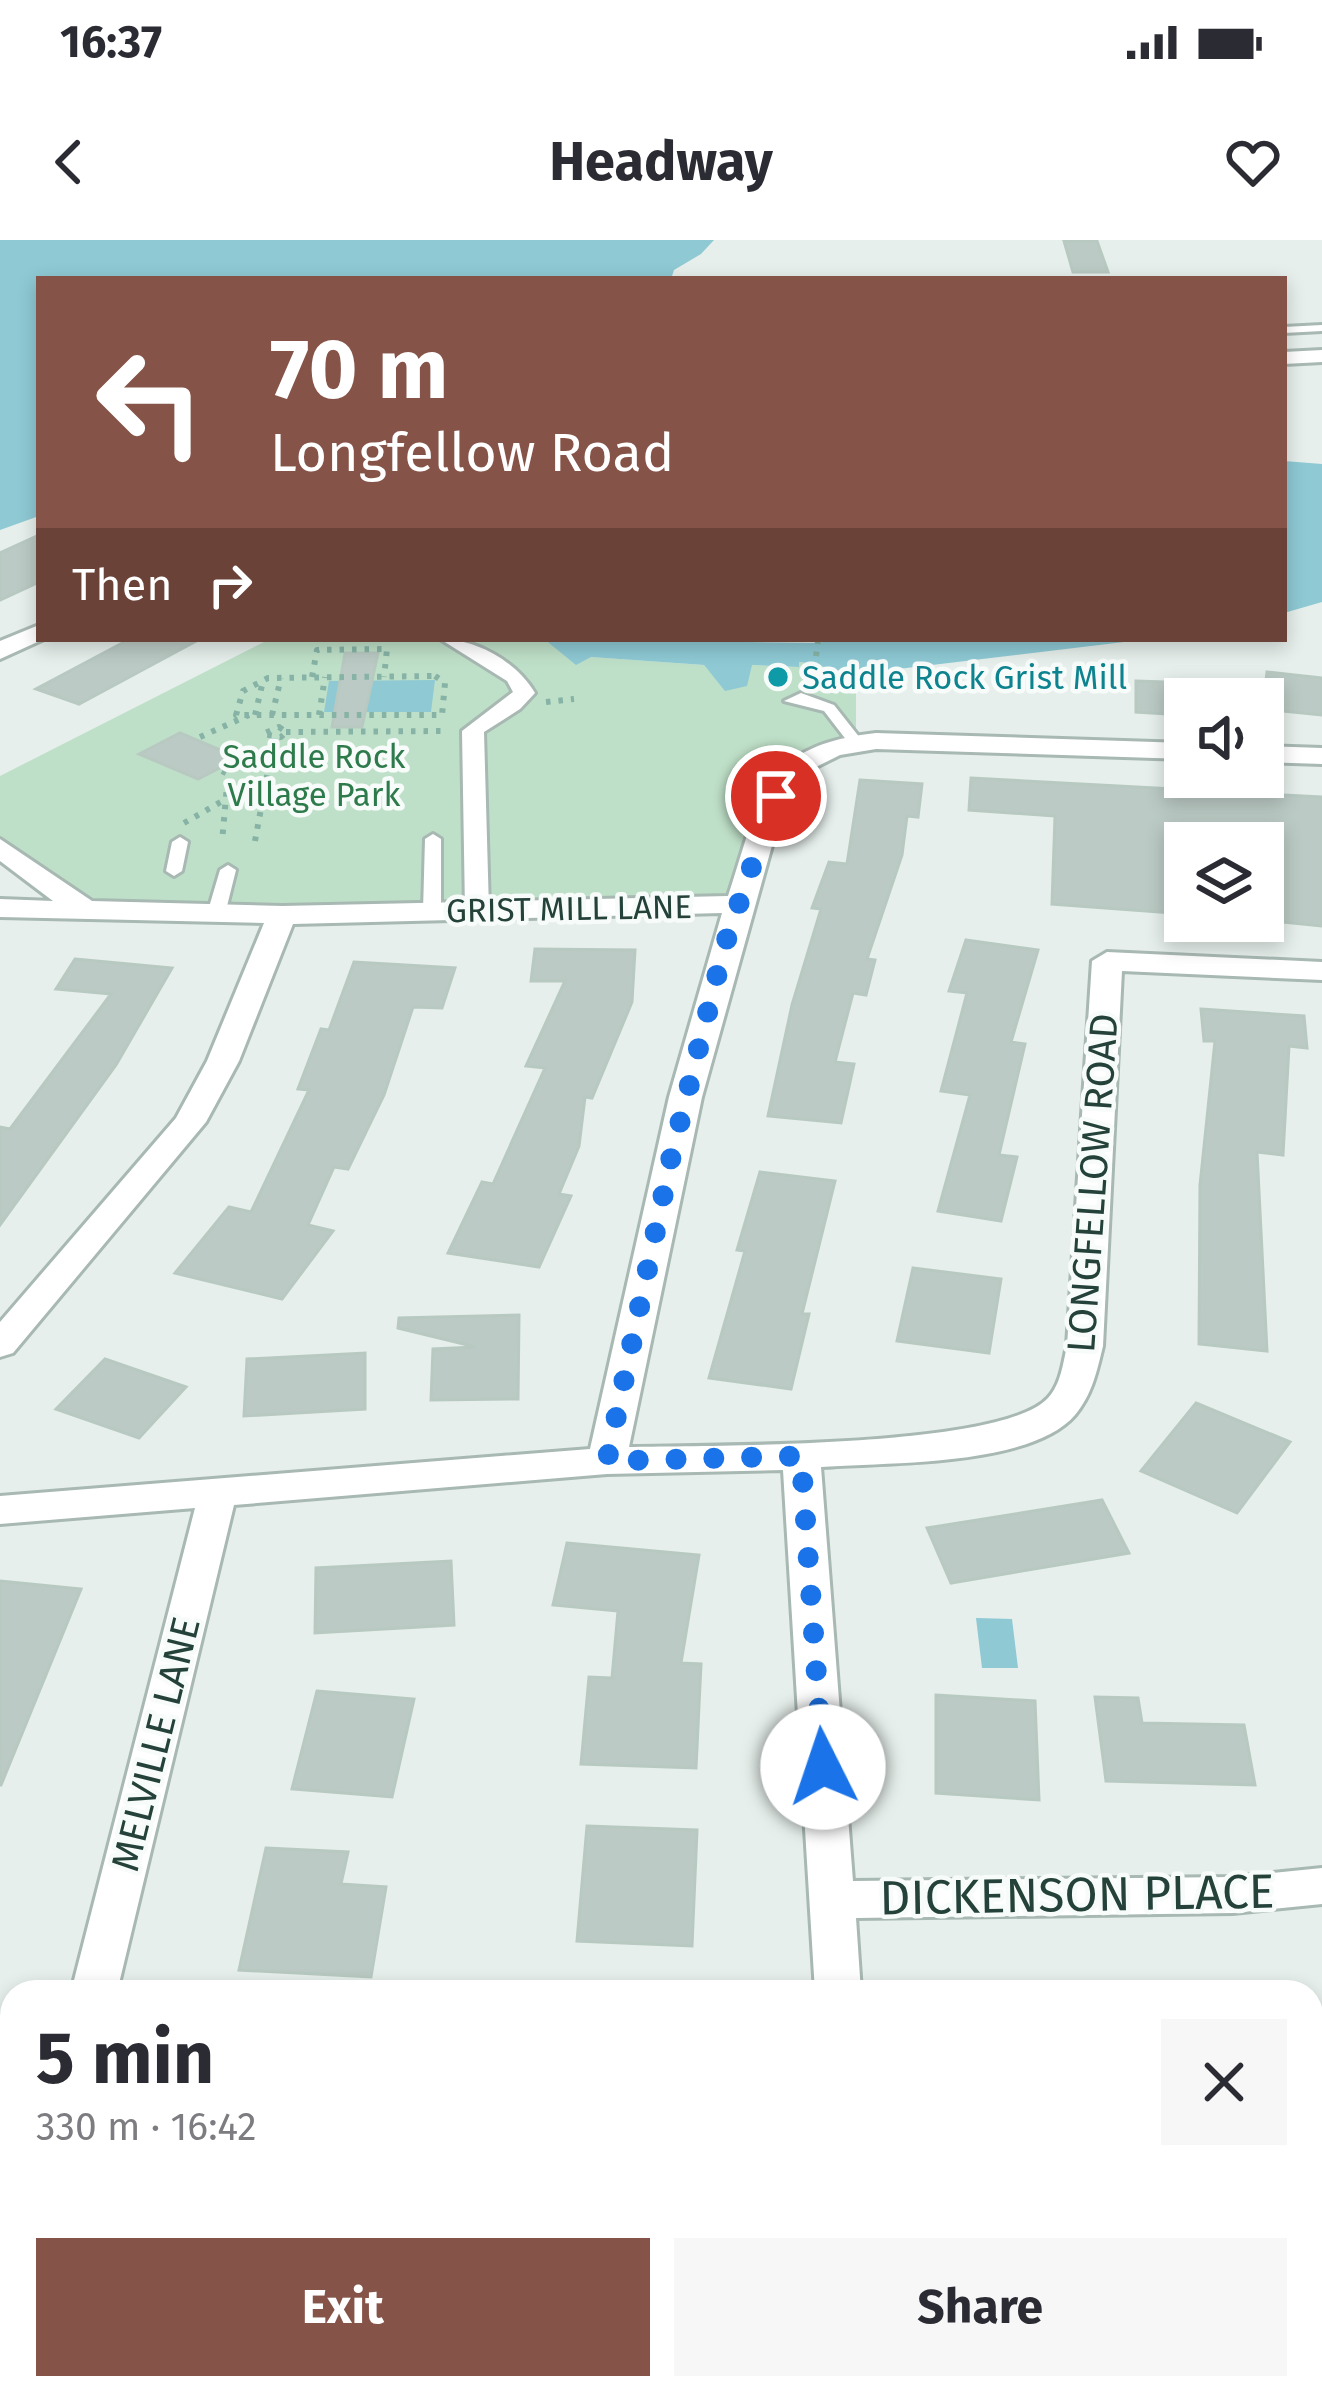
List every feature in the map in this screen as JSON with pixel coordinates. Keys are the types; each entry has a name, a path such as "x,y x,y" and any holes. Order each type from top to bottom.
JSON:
{"street":[{"path":"1287,358 1322,356"},
{"path":"0,651 36,633"},
{"path":"455,642 515,677 524,693 473,731 477,910"},
{"name":"GRIST MILL LANE","path":"0,908 282,915 740,904 776,796 786,779 814,755 856,743 931,740 1164,750"},
{"path":"1284,755 1322,756"},
{"path":"0,848 81,907"},
{"path":"607,1461 671,1158 740,904"},
{"path":"0,1345 190,1122 223,1061 282,915"},
{"name":"LONGFELLOW ROAD","path":"0,1510 607,1461 801,1456 978,1442 1022,1432 1060,1409 1076,1384 1085,1346 1107,961 1322,971"},
{"path":"801,1456 837,1980"},
{"name":"MELVILLE LANE","path":"97,1980 217,1496"},
{"name":"DICKENSON PLACE","path":"832,1900 1233,1895 1322,1886"}],"lane":[{"path":"1287,330 1322,328"},
{"path":"792,701 801,698 829,708 856,743"},
{"path":"432,911 433,839"},
{"path":"174,871 179,842"},
{"path":"216,914 227,870"}],"path":[{"path":"815,669 818,642"},
{"path":"312,677 317,650 387,649 384,677"},
{"path":"435,676 445,683 442,715 236,715 243,691 264,680 325,677 435,676"},
{"path":"319,715 325,677"},
{"path":"272,715 280,678"},
{"path":"200,737 252,715 264,680"},
{"path":"255,842 274,738 263,732 279,728 286,733 473,731"},
{"path":"222,771 228,774 222,842"},
{"path":"179,842 185,821 226,799"}],"green space":[{"name":"Saddle Rock Village Park","path":"264,642 548,642 576,664 591,657 704,665 725,690 751,665 798,667 799,662 856,674 856,743 803,761 740,904 282,915 81,907 0,848 0,776"}],"water":[{"path":"0,240 714,240 672,276 36,276 36,517 0,530"},
{"path":"1287,461 1322,464 1322,602 1287,612"},
{"path":"548,642 1124,642 856,674 799,662 799,667 752,665 747,686 725,691 704,665 591,657 576,665"},
{"path":"435,680 431,712 324,712 329,681"},
{"path":"976,1618 1012,1619 1018,1668 982,1668"}],"building":[{"path":"1064,241 1097,241 1108,272 1073,272"},
{"path":"36,536 36,583 0,600 0,553"},
{"path":"124,642 194,642 79,704 36,689"},
{"path":"345,653 378,653 362,727 332,727"},
{"path":"1267,672 1322,678 1322,715 1284,711 1284,678 1266,678"},
{"path":"1136,681 1164,682 1164,714 1136,712"},
{"path":"180,733 239,758 198,779 139,754"},
{"path":"971,778 1164,788 1164,798 1322,797 1322,926 1284,922 1284,822 1164,822 1164,912 1052,904 1055,816 969,810"},
{"path":"860,780 922,784 918,817 907,816 902,855 867,959 875,960 866,995 853,993 835,1062 854,1064 841,1123 768,1116 792,1005 821,909 812,908 829,862 847,864"},
{"path":"966,940 1038,950 1011,1042 1025,1044 999,1155 1017,1157 1001,1221 938,1211 970,1095 941,1091 967,993 949,991"},
{"path":"535,949 635,950 632,1002 592,1098 585,1097 579,1146 559,1194 571,1196 539,1267 448,1253 482,1182 493,1184 545,1068 526,1066 565,981 531,981"},
{"path":"75,959 172,968 116,1065 0,1225 0,1127 10,1129 111,994 56,989"},
{"path":"354,962 455,968 442,1008 413,1007 384,1095 348,1169 334,1167 308,1225 333,1231 282,1299 175,1273 229,1207 251,1212 309,1090 298,1089 321,1029 329,1030"},
{"path":"1201,1009 1304,1016 1307,1048 1289,1046 1283,1155 1257,1152 1267,1351 1199,1344 1200,1185 1215,1041 1204,1041"},
{"path":"760,1172 835,1181 802,1314 809,1314 791,1389 709,1378 745,1251 737,1250"},
{"path":"913,1268 1001,1279 989,1353 897,1341"},
{"path":"519,1315 518,1399 431,1400 433,1349 476,1347 398,1328 399,1318"},
{"path":"365,1353 365,1409 244,1416 247,1359"},
{"path":"105,1359 186,1387 139,1438 56,1409"},
{"path":"1196,1403 1290,1442 1237,1513 1141,1471"},
{"path":"1102,1500 1129,1553 951,1583 927,1528"},
{"path":"567,1543 699,1555 681,1663 701,1664 696,1768 581,1764 589,1677 612,1678 618,1611 553,1605"},
{"path":"451,1561 454,1625 315,1633 316,1568"},
{"path":"0,1581 81,1589 1,1785 0,1785"},
{"path":"317,1691 414,1699 392,1797 292,1789"},
{"path":"936,1695 1035,1701 1039,1800 936,1793"},
{"path":"1095,1697 1138,1698 1142,1723 1244,1725 1255,1785 1106,1781"},
{"path":"587,1826 697,1830 692,1946 577,1941"},
{"path":"266,1848 348,1852 341,1884 386,1887 371,1977 239,1970"}],"place":[{"name":"Saddle Rock Grist Mill","path":"778,677"}],"route":[{"path":"776,796 724,947 671,1158 607,1461 801,1456 823,1767"}]}
